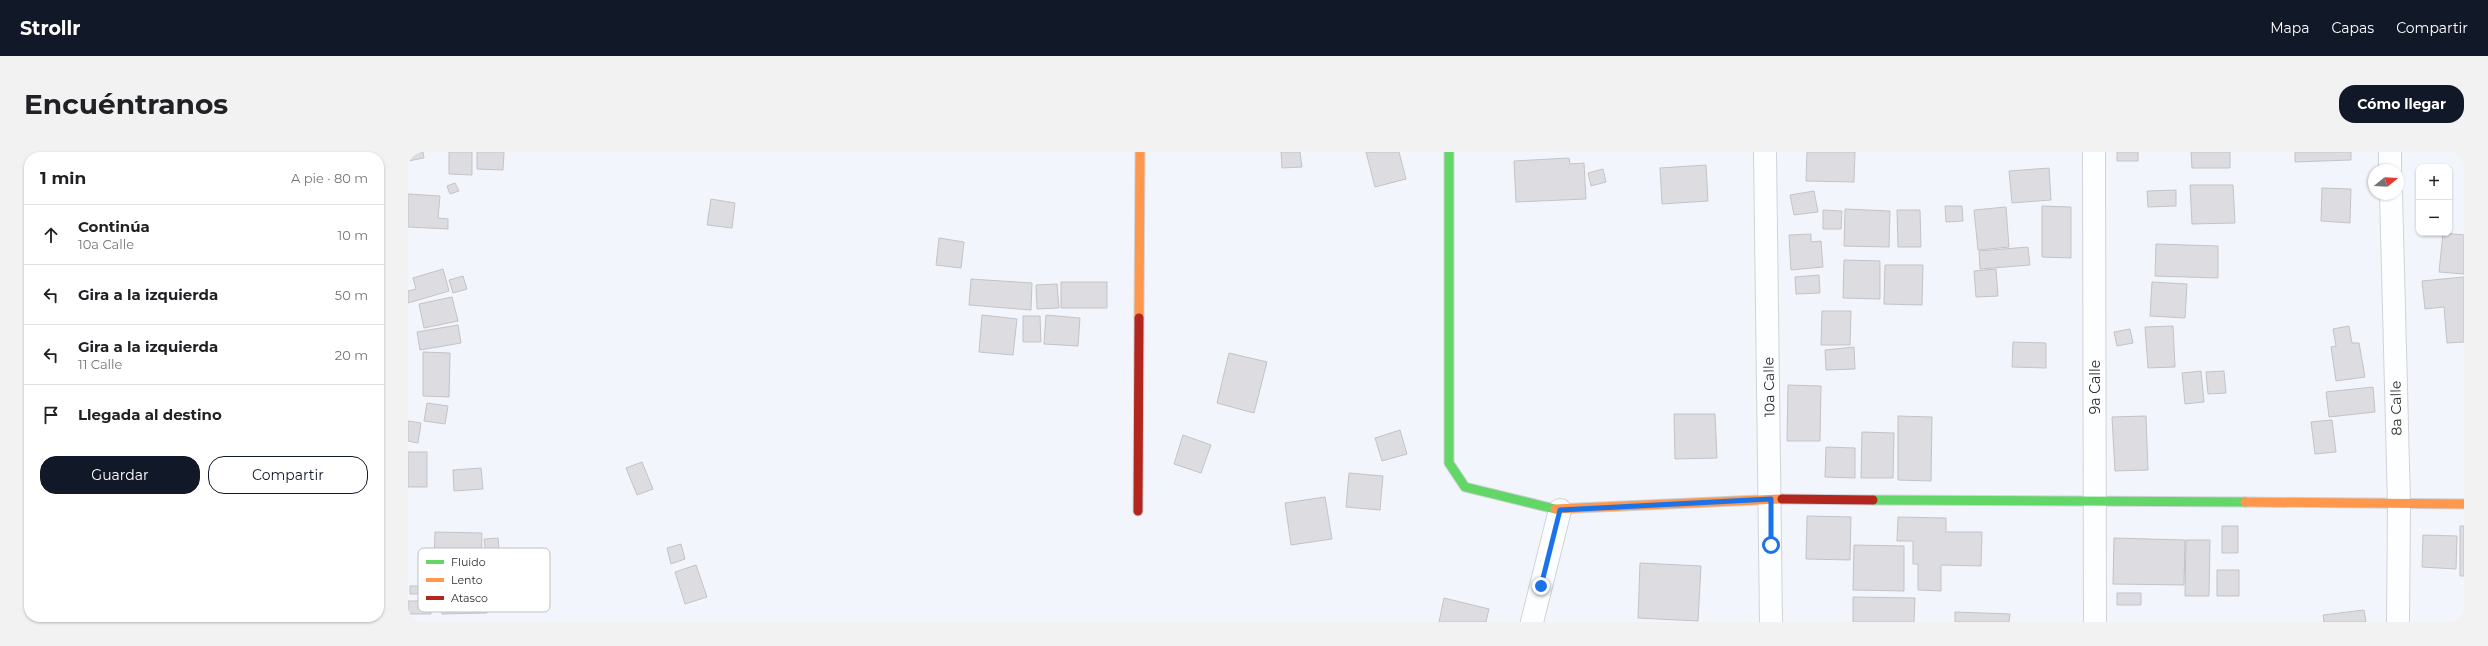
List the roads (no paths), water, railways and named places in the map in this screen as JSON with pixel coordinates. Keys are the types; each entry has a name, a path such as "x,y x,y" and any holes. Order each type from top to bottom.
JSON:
{"street":[{"path":"1138,510 1140,152"},
{"path":"1449,152 1449,463 1465,487 1560,510 1771,499 2095,503 2464,504"},
{"name":"10a Calle","path":"1765,152 1772,622"},
{"name":"9a Calle","path":"2094,152 2095,622"},
{"path":"2390,152 2390,164"},
{"name":"8a Calle","path":"2391,200 2398,504 2398,622"},
{"path":"1532,622 1560,510"}]}
